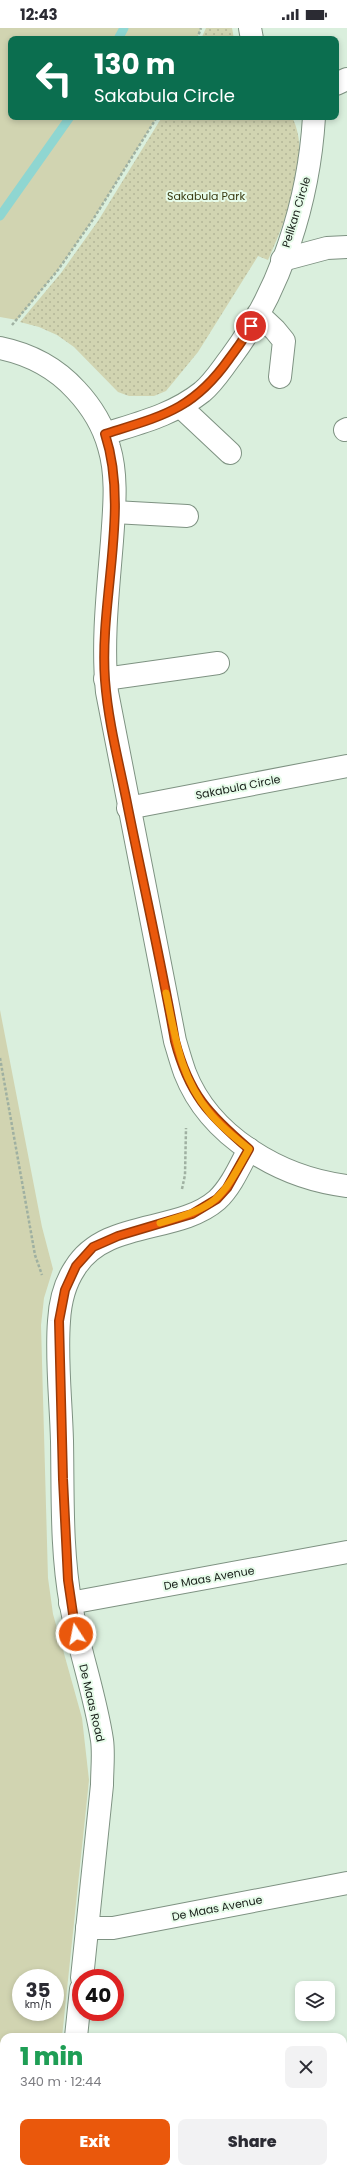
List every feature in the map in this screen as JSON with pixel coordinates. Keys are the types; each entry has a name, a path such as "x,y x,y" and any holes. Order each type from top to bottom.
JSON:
{"street":[{"name":"Pelikan Circle","path":"282,260 303,199 310,168 314,120"},
{"path":"105,434 158,418 181,407 202,392 217,377 245,338 270,290 282,260 327,248 347,247"},
{"path":"258,314 284,341 280,377"},
{"path":"0,348 39,362 58,373 81,395 105,434 110,448 114,478 114,512 105,634 105,679 111,723 175,1041 185,1074 210,1113 249,1149 290,1172 347,1186"},
{"path":"181,407 230,453"},
{"path":"114,512 187,516"},
{"path":"105,679 218,663"},
{"name":"Sakabula Circle","path":"128,808 347,766"},
{"name":"De Maas Road","path":"83,1969 102,1785 103,1753 96,1712 79,1646 70,1603 65,1549 59,1336 60,1307 65,1290 76,1266 93,1247 118,1236 192,1214 217,1199 227,1188 249,1149"},
{"name":"De Maas Avenue","path":"70,1603 347,1552"},
{"name":"De Maas Avenue","path":"87,1928 113,1928 347,1883"},
{"path":"76,2033 78,2021"}],"path":[{"path":"11,326 58,270 94,218 155,120"},
{"path":"0,1058 35,1255 42,1277"},
{"path":"181,1195 185,1174 186,1123"}],"green space":[{"path":"0,28 201,28 198,36 8,36 8,120 155,120 94,218 58,270 17,320 0,317"},
{"path":"206,28 232,28 233,36 202,36"},
{"name":"Sakabula Park","path":"160,120 293,120 298,133 300,151 298,170 289,208 268,260 258,256 198,352 166,391 154,396 129,396 118,392 74,347 57,335 39,327 20,322 61,273 98,221"},
{"path":"0,1010 42,1227 53,1269 44,1298 41,1325 48,1578 53,1614 82,1718 89,1780 64,2018 64,1969 12,1969 12,2021 64,2021 62,2033 0,2033"}],"waterway":[{"path":"120,36 124,28"},
{"path":"0,216 68,120"}],"slow traffic":[{"path":"160,1223 192,1214 206,1208 217,1199 227,1188 249,1149 224,1128 201,1102 193,1090 180,1060 166,993"}],"route":[{"path":"76,1634 70,1603 65,1549 59,1321 60,1307 65,1290 76,1266 93,1247 118,1236 192,1214 206,1208 227,1188 249,1149 224,1128 201,1102 193,1090 180,1060 128,808 111,723 105,679 105,634 114,506 114,478 110,448 105,434 158,418 181,407 202,392 217,377 245,338 251,326"}]}
